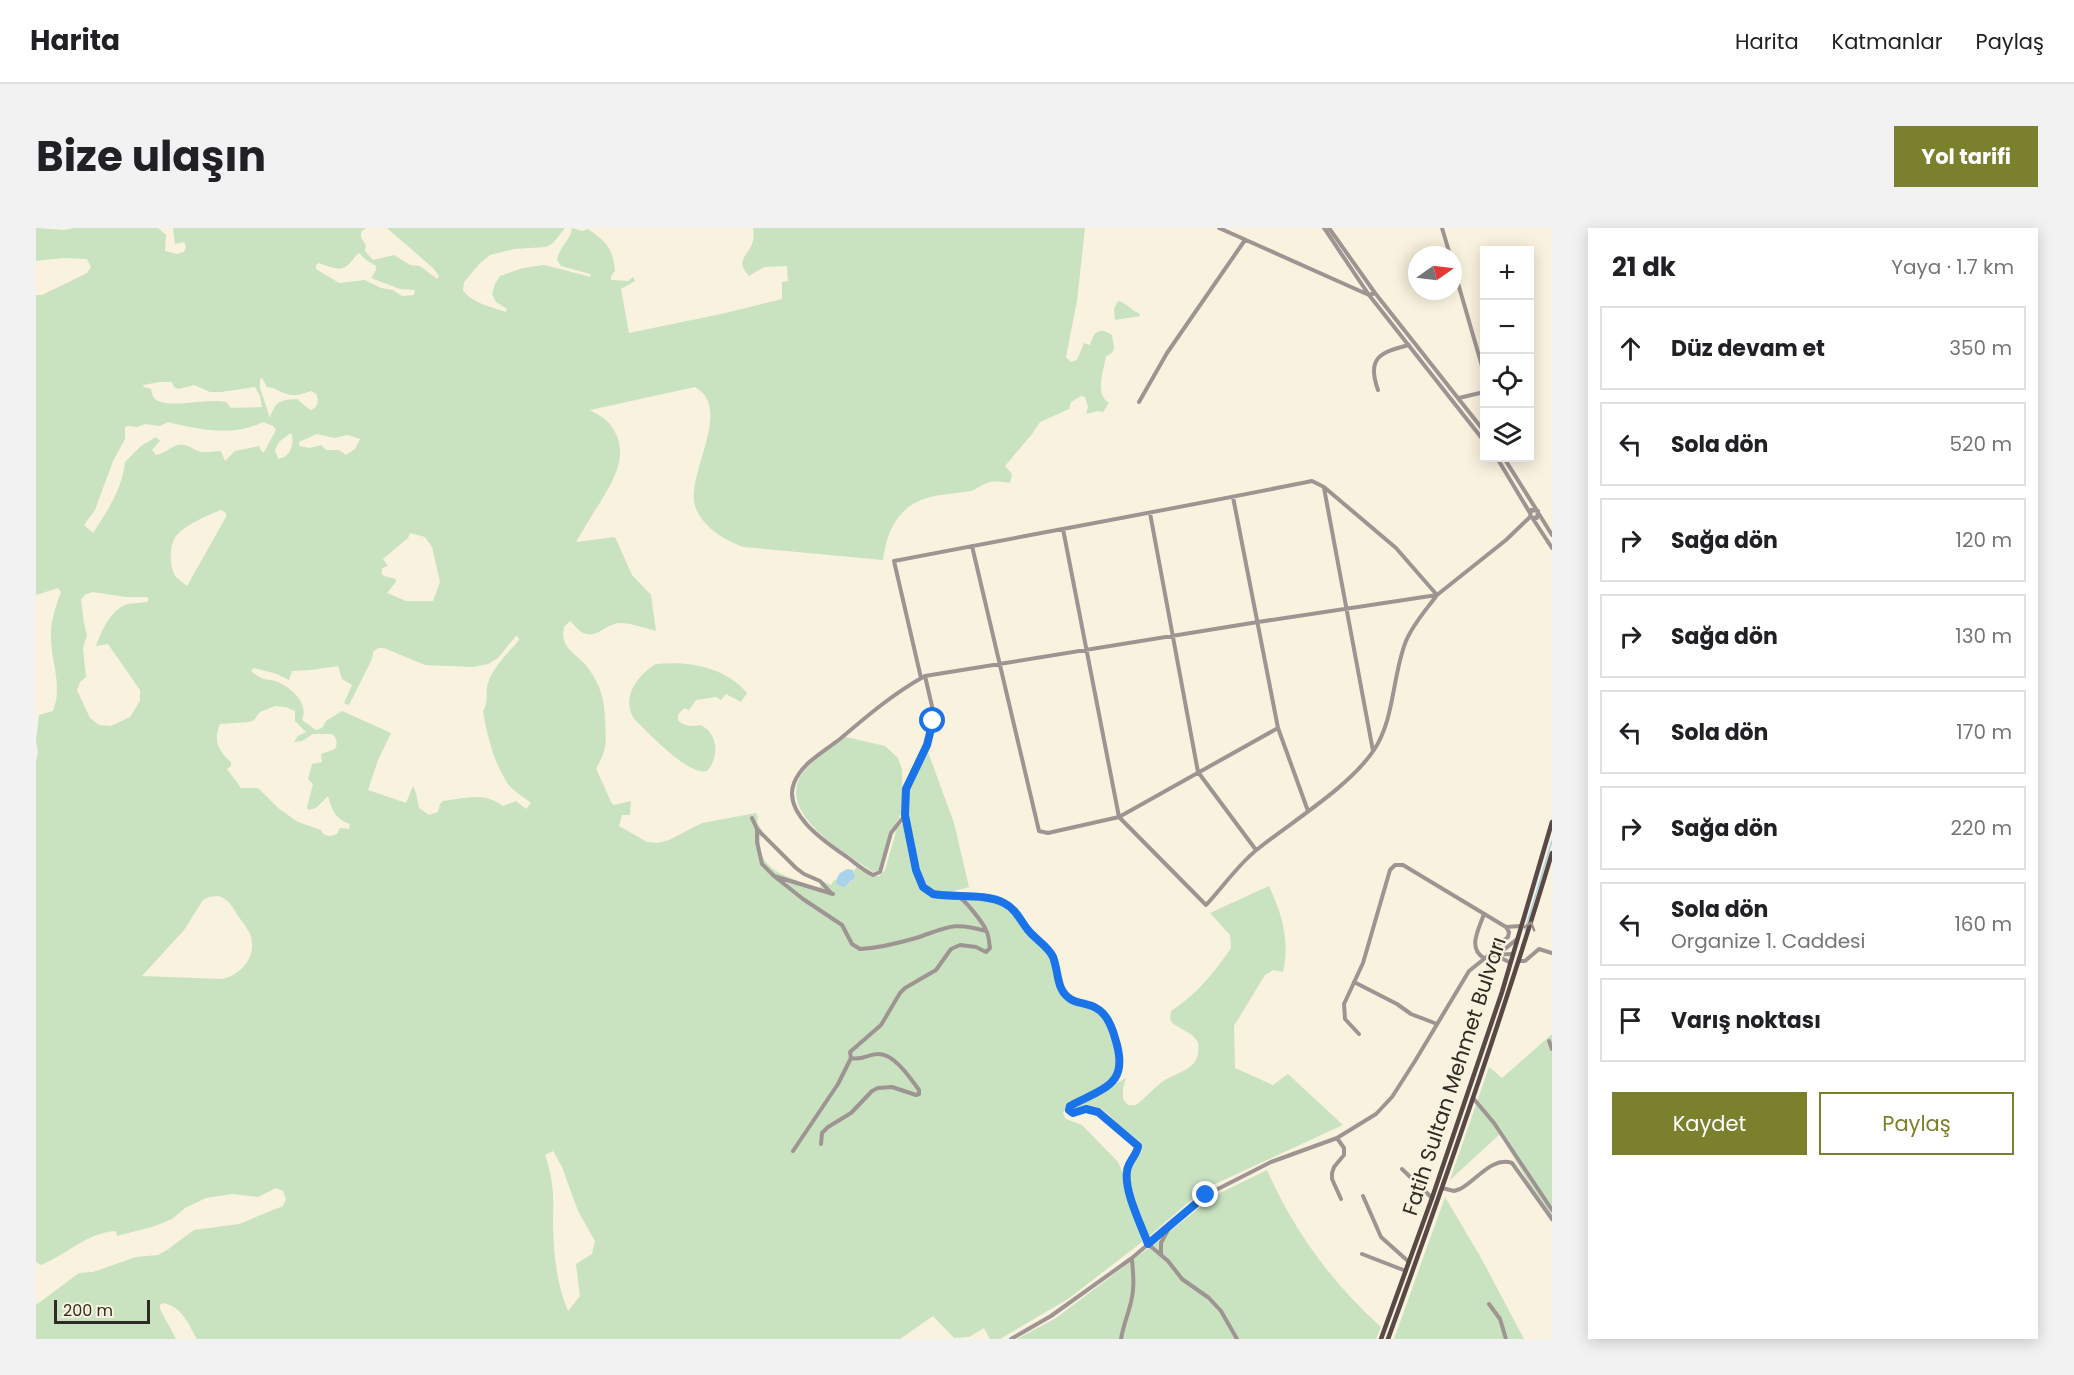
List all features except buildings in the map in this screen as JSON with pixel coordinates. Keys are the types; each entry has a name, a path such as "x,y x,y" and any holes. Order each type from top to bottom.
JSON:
{"main road":[{"name":"Fatih Sultan Mehmet Bulvarı","path":"1381,1339 1502,992 1552,822"},
{"name":"Fatih Sultan Mehmet Bulvarı","path":"1388,1339 1520,961 1552,853"},
{"path":"1512,954 1520,961"},
{"path":"1509,962 1520,961"}],"street":[{"path":"1219,228 1369,295 1375,293"},
{"path":"1324,228 1369,295 1480,435"},
{"path":"1329,228 1375,293 1480,425"},
{"path":"1442,228 1447,246"},
{"path":"1139,402 1167,353 1245,240"},
{"path":"1462,296 1480,356"},
{"path":"1378,390 1375,373 1379,356 1386,351 1409,345"},
{"path":"1453,400 1480,393"},
{"path":"1499,462 1552,548"},
{"path":"1507,462 1552,535"},
{"path":"1237,1339 1221,1311 1209,1298 1182,1279 1148,1244 1126,1179 1128,1165 1138,1151 1138,1146 1098,1112 1088,1109 1073,1113 1069,1110 1070,1106 1102,1089 1117,1077 1121,1058 1110,1025 1102,1012 1096,1008 1079,1004 1066,995 1061,988 1053,958 1048,950 1007,904 993,898 933,894 923,887 916,870 905,815 906,789 927,745 933,721 894,561 1312,481 1324,487 1396,548 1437,595"},
{"path":"1324,487 1373,751"},
{"path":"1233,497 1278,728 1308,811"},
{"path":"1063,529 1119,817 1206,905 1256,849 1351,776 1373,751 1388,719 1406,642 1414,625 1437,595 1506,540 1531,516 1532,510 1538,512"},
{"path":"1531,516 1537,518 1538,512"},
{"path":"1150,513 1198,772 1256,849"},
{"path":"972,546 1039,831 1048,833 1119,817 1278,728"},
{"path":"905,815 891,832 880,872 873,875 816,836 807,827 795,802 793,787 795,780 817,754 906,687 923,677 1437,595"},
{"path":"752,818 757,829 796,868 820,881 833,894 774,876"},
{"path":"757,829 757,842 762,864 803,899 842,925 852,944 860,949 916,938 942,927 961,926 987,931"},
{"path":"1359,1034 1348,1024 1343,1013 1344,1004 1363,963 1390,870 1395,865 1403,865 1506,927 1509,932 1508,937 1494,948 1492,954"},
{"path":"793,1151 838,1084 851,1058 849,1053 851,1050 881,1025 900,993 936,970 951,949 960,945 976,946 986,952 989,950 987,931 960,897"},
{"path":"1484,914 1474,945 1476,952 1484,958"},
{"path":"1506,927 1521,926"},
{"path":"1500,953 1517,939"},
{"path":"1520,961 1525,961 1539,949 1552,953"},
{"path":"1492,954 1509,962"},
{"path":"1011,1339 1051,1316 1132,1258 1206,1195 1271,1162 1338,1138 1376,1114 1392,1097 1469,971 1492,954 1512,954"},
{"path":"1354,982 1397,1004 1411,1014 1437,1024"},
{"path":"1549,1041 1552,1049"},
{"path":"821,1144 822,1133 851,1113 872,1091 892,1087 916,1095 920,1094 920,1090 905,1070 885,1055 877,1054 860,1060 851,1058"},
{"path":"1473,1098 1494,1123 1552,1210"},
{"path":"1338,1138 1344,1148 1344,1155 1334,1167 1332,1179 1341,1199"},
{"path":"1442,1188 1460,1190 1497,1162 1512,1162 1552,1219"},
{"path":"1402,1169 1432,1198"},
{"path":"1363,1196 1381,1238 1409,1262"},
{"path":"1162,1256 1161,1243 1171,1225"},
{"path":"1362,1254 1406,1271"},
{"path":"1120,1339 1131,1302 1134,1281 1132,1258"},
{"path":"1489,1304 1500,1319 1506,1339"}],"green space":[{"path":"36,228 64,230 158,228 166,235 165,251 177,254 184,252 186,246 184,242 175,244 173,228 366,228 361,232 361,237 366,246 365,251 373,260 394,255 410,265 420,266 437,279 439,276 433,268 387,228 565,228 553,243 546,247 514,249 490,255 464,282 463,290 471,298 506,312 507,309 496,302 492,294 500,276 523,268 544,265 591,277 590,274 561,266 557,260 572,228 582,231 588,229 611,251 615,271 611,280 628,281 633,277 635,281 621,289 629,333 782,299 782,282 788,281 787,266 764,267 749,276 745,271 742,262 753,242 753,228 1085,228 1077,301 1066,357 1071,362 1077,360 1084,343 1090,345 1093,336 1098,331 1112,335 1113,350 1106,356 1101,381 1102,394 1109,403 1103,412 1086,414 1088,407 1085,397 1081,396 1071,402 1069,409 1040,422 1005,466 1012,474 1010,483 990,482 971,491 933,496 912,504 894,524 883,560 744,547 729,541 706,524 696,509 694,488 707,440 710,409 705,396 695,387 590,410 609,423 616,433 620,453 619,463 612,482 576,542 615,537 632,575 651,595 656,631 619,623 591,635 580,631 570,621 564,627 563,634 566,646 588,668 601,692 606,739 603,755 596,768 614,805 631,801 630,815 622,815 619,826 647,842 658,843 669,840 702,823 756,813 757,822 762,831 760,845 762,855 768,864 786,876 819,888 823,881 831,885 834,880 846,886 852,881 858,865 873,876 879,876 885,870 897,828 903,823 909,839 914,869 920,886 925,892 940,898 995,902 1012,911 1049,956 1063,995 1098,1013 1113,1036 1117,1066 1113,1076 1099,1089 1066,1107 1063,1113 1066,1119 1082,1125 1118,1162 1125,1178 1142,1242 1068,1299 1000,1339 990,1339 984,1328 969,1337 954,1338 933,1316 900,1339 197,1339 180,1312 163,1303 160,1309 176,1339 36,1339 36,1305 79,1273 93,1272 136,1257 158,1255 194,1230 239,1224 283,1206 286,1199 283,1191 276,1188 258,1197 232,1194 206,1198 185,1208 172,1219 155,1226 117,1236 116,1231 95,1236 41,1265 36,1262 36,761 38,752 36,741 39,715 53,711 56,702 57,683 51,631 61,592 58,588 36,595 36,295 42,295 87,273 91,267 87,259 63,258 36,261","holes":["359,253 376,266 371,278 400,289 415,290 414,295 402,296 393,290 381,288 365,280 339,283 316,269 319,263 334,268 346,267","262,378 267,387 287,394 297,395 312,391 317,395 317,405 310,410 297,399 279,402 270,418 260,388","160,382 172,382 174,387 179,389 194,385 210,392 255,387 262,407 231,408 226,402 218,401 165,403 156,400 151,389 143,385","168,422 228,431 252,427 263,422 273,426 276,430 264,452 259,446 235,451 225,461 221,451 201,452 182,445 156,455 152,450 160,441 156,437 141,446 125,462 118,490 93,533 84,525 95,510 113,461 125,439 125,427 145,424 160,426","292,434 290,450 286,456 278,459 275,450 279,442","317,434 334,438 348,435 360,439 355,449 346,455 339,450 326,450 321,445 310,448 299,446 299,442","221,510 226,513 226,517 187,586 174,573 171,562 172,545 180,532","410,533 425,537 432,547 440,582 433,601 406,601 387,593 396,582 396,579 382,574 382,568 388,566 383,559 408,538","93,592 149,599 147,602 128,604 116,611 104,627 96,646 108,644 140,690 140,701 130,717 111,726 99,725 90,718 77,690 80,682 86,677 83,648 87,635 81,599 86,594","516,636 518,637 519,640 501,660 490,677 483,711 495,758 510,787 531,803 526,809 516,801 503,806 496,801 473,797 443,801 438,812 429,815 419,808 413,786 406,803 368,790 378,760 391,733 342,711 326,721 322,728 316,730 302,720 303,708 294,693 278,682 257,676 251,671 254,668 289,680 292,671 338,666 342,679 352,685 344,703 349,705 372,659 373,652 378,648 384,648 425,665 472,667 488,664 498,658","275,706 286,707 295,711 295,721 306,732 298,736 294,742 302,741 313,734 332,734 334,736 335,749 321,754 322,762 312,764 308,779 313,784 307,807 308,810 316,808 328,796 335,813 350,824 349,829 340,828 337,834 326,835 321,830 298,822 278,808 258,788 241,788 227,769 231,766 231,762 220,749 217,735 220,724 254,720 260,712","218,896 225,899 250,934 252,949 242,969 222,979 142,976 184,930 203,900","553,1151 562,1167 578,1211 595,1241 592,1254 576,1264 580,1296 568,1311 556,1266 550,1171 545,1155"]},
{"path":"1118,301 1139,313 1140,316 1115,320 1114,309"},
{"path":"656,664 681,664 706,668 728,677 747,693 741,702 726,694 721,700 716,697 696,700 689,710 684,708 678,715 678,720 682,724 700,725 711,733 715,752 707,771 699,771 680,760 635,720 631,712 629,704 633,688 643,674"},
{"path":"846,737 885,746 898,758 902,769 903,810 890,834 880,870 873,872 823,836 802,811 797,798 797,785 810,764"},
{"path":"928,752 954,823 969,887 951,892 933,890 926,884 912,844 909,812 910,790 915,775"},
{"path":"1269,886 1284,928 1286,949 1283,972 1273,970 1265,975 1234,1026 1235,1068 1273,1085 1288,1074 1343,1125 1204,1189 1147,1238 1131,1194 1129,1176 1131,1167 1142,1151 1140,1142 1098,1107 1077,1109 1075,1107 1126,1078 1123,1099 1128,1105 1136,1105 1162,1082 1193,1064 1197,1058 1198,1042 1192,1035 1172,1023 1170,1018 1171,1011 1189,998 1231,948 1230,935 1210,913"},
{"path":"1552,1034 1552,1223 1500,1134 1450,1180 1489,1067 1502,1078"},
{"path":"1267,1170 1289,1214 1316,1255 1346,1292 1381,1327 1376,1339 1017,1339 1056,1318 1214,1196"},
{"path":"1445,1197 1480,1256 1524,1339 1394,1339"}],"water":[{"path":"847,869 853,870 855,877 842,887 836,883 836,880 840,873"}],"waterway":[{"path":"1525,930 1552,841"}],"route":[{"path":"933,721 927,745 909,782 905,796 907,832 916,870 923,887 933,894 993,898 1007,904 1048,950 1053,958 1061,988 1066,995 1079,1004 1096,1008 1106,1018 1115,1035 1121,1058 1116,1079 1070,1106 1069,1110 1073,1113 1083,1109 1098,1112 1138,1146 1138,1151 1128,1165 1126,1179 1148,1244 1206,1195"}]}
